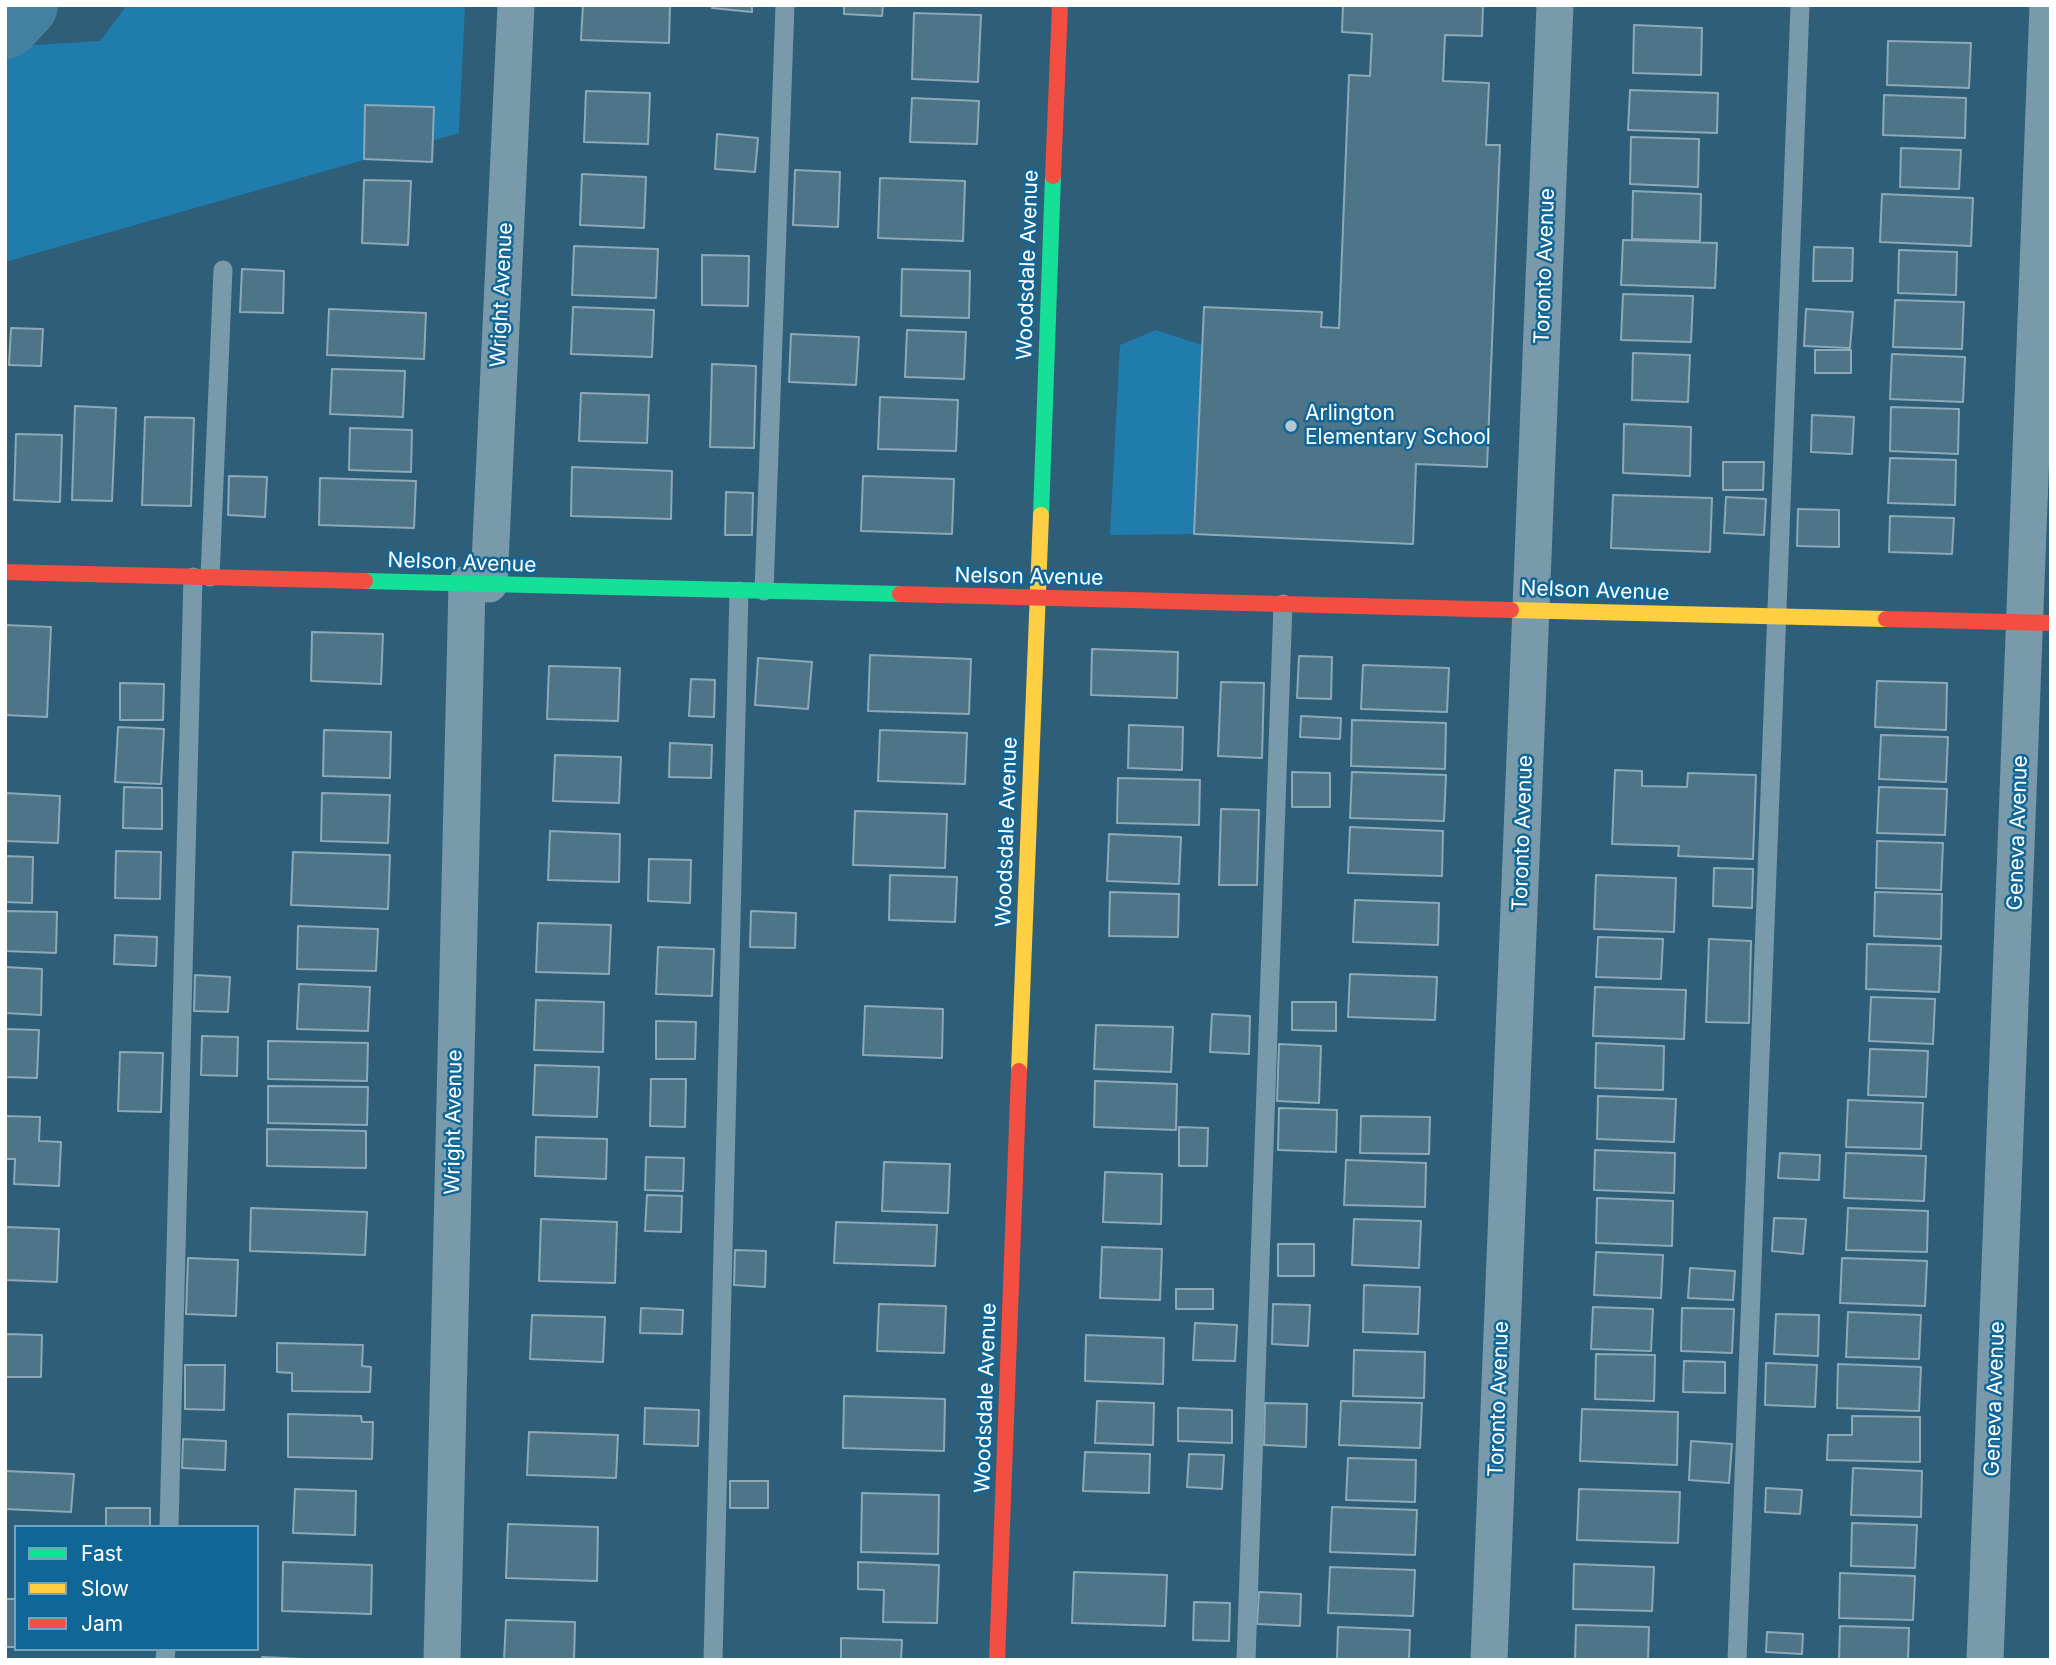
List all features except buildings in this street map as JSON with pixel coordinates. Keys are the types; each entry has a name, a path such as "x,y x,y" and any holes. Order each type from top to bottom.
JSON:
{"street":[{"name":"Wright Avenue","path":"442,1660 478,584 516,5"},
{"name":"Woodsdale Avenue","path":"997,1660 1059,5"},
{"name":"Toronto Avenue","path":"1489,1660 1555,5"},
{"name":"Geneva Avenue","path":"1985,1660 2038,623 2048,5"},
{"name":"Nelson Avenue","path":"5,572 2038,623"}],"lane":[{"path":"764,591 785,5"},
{"path":"1737,1660 1800,5"},
{"path":"169,1525 202,577 223,270"},
{"path":"713,1660 739,591"},
{"path":"1246,1660 1283,604"}],"shaded area":[{"path":"127,5 465,5 459,133 5,262 5,47 100,41"},
{"path":"1156,330 1202,345 1194,534 1110,535 1120,345"}],"waterway":[{"path":"5,25 24,5"}],"traffic: fast":[{"path":"1041,515 1053,176"},
{"path":"365,581 900,594"}],"traffic: slow":[{"path":"1019,1071 1041,515"},
{"path":"1511,610 1886,619"}],"traffic: jam":[{"path":"1053,176 1060,5"},
{"path":"5,572 365,581"},
{"path":"900,594 1511,610"},
{"path":"1886,619 2051,623"},
{"path":"997,1660 1019,1071"}],"place":[{"name":"Arlington Elementary School","path":"1291,426"}]}
